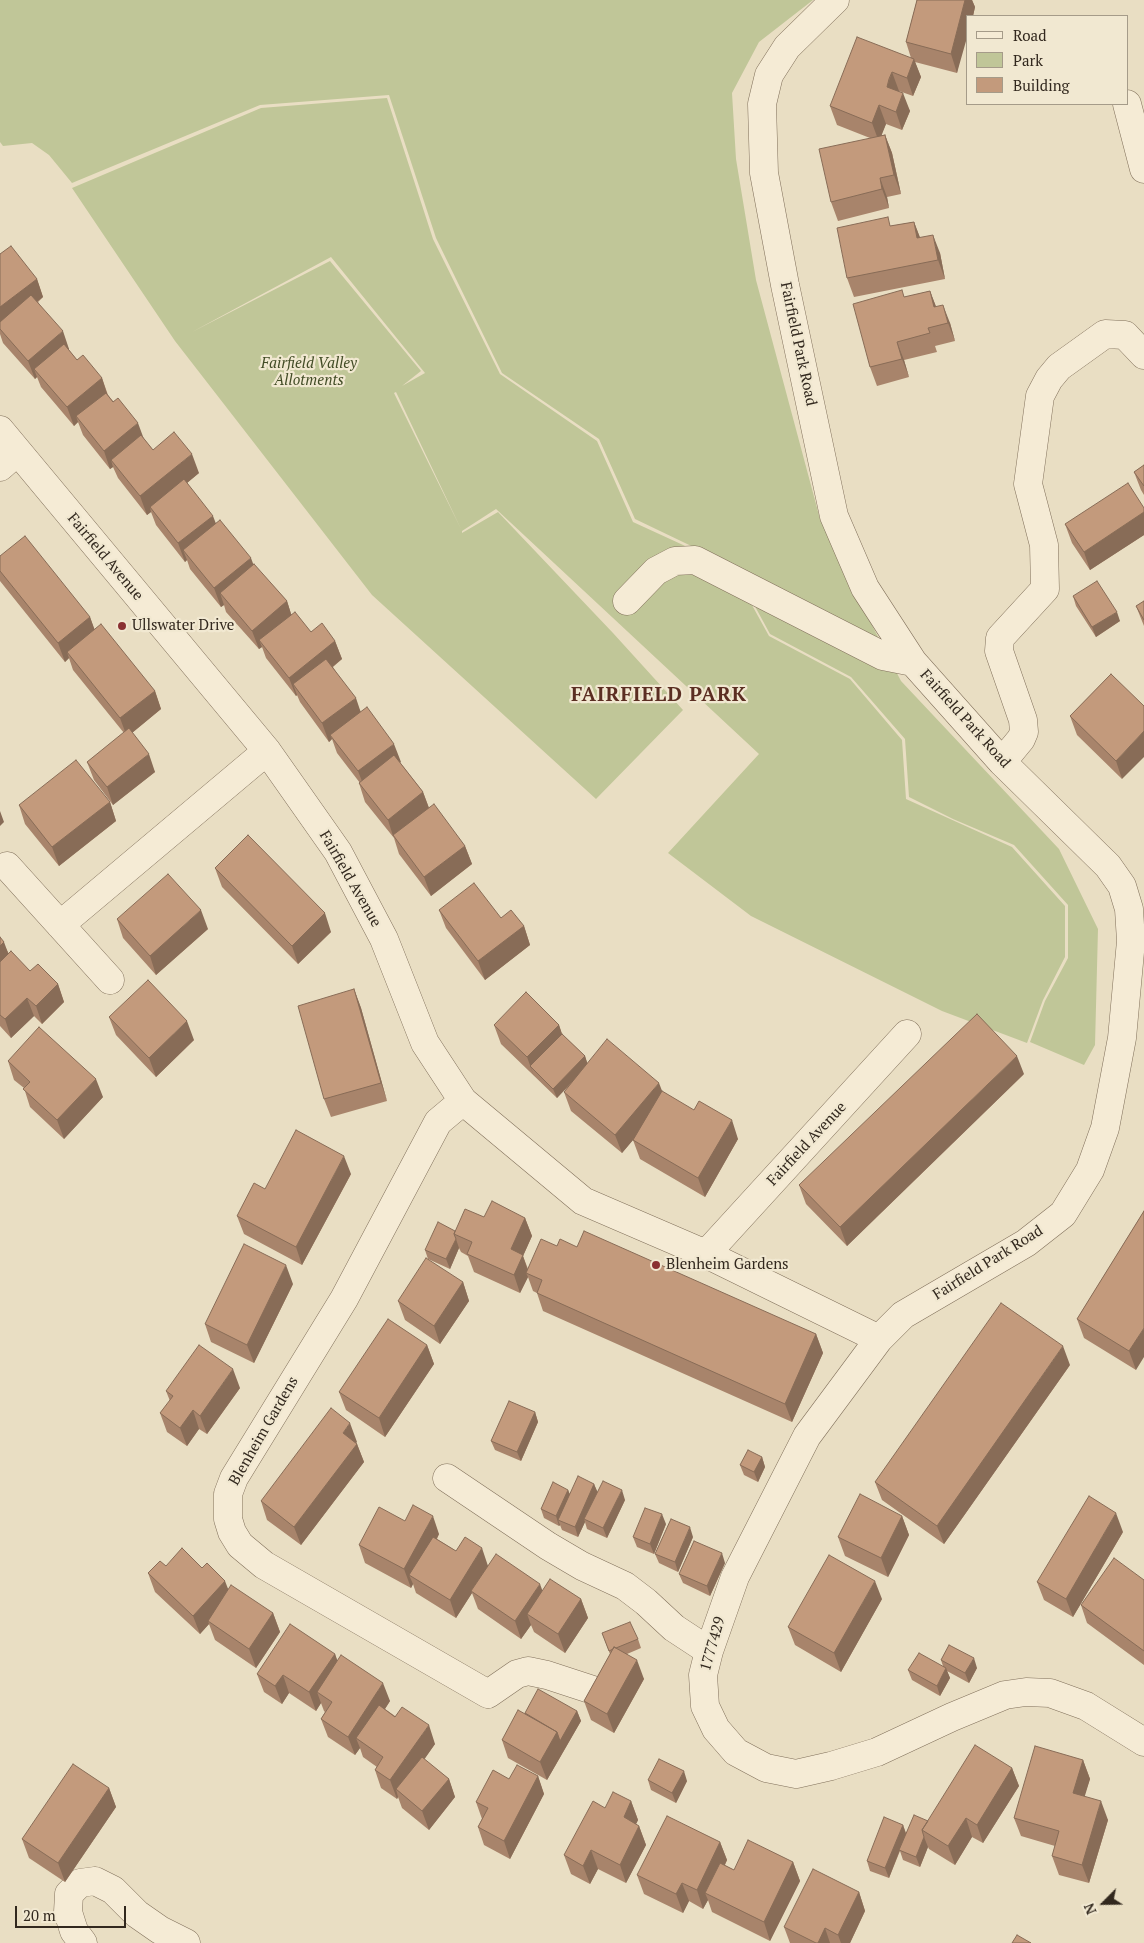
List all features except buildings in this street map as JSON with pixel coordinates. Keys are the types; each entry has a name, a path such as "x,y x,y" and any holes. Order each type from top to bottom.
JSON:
{"street":[{"name":"Fairfield Park Road","path":"835,0 787,47 769,75 762,104 764,173 785,285 834,516 865,588 913,662 1002,762 1108,866 1137,910 1131,941 1122,1038 1105,1128 1090,1170 1063,1214 1026,1243 903,1316 880,1339"},
{"path":"1127,105 1144,169"},
{"path":"1002,762 1021,739 1024,732 1024,720 999,651 1000,638 1045,588 1044,545 1028,484 1040,396 1049,379 1059,367 1105,334 1125,335 1144,355"},
{"name":"Fairfield Avenue","path":"0,430 9,460 267,751 338,852 384,940 425,1044 463,1101 583,1201 706,1254 880,1339"},
{"path":"627,602 656,571 675,561 695,560 883,656 913,662"},
{"path":"60,925 267,751"},
{"path":"7,866 110,980"},
{"name":"Fairfield Avenue","path":"706,1254 908,1034"},
{"name":"Blenheim Gardens","path":"463,1101 438,1122 344,1299 234,1478 228,1494 230,1526 240,1545 264,1565 488,1694 517,1674 528,1671 547,1675 599,1692"},
{"name":"1777429","path":"880,1339 807,1436 735,1577 709,1651 703,1675 705,1706 716,1730 736,1752 766,1768 796,1774 877,1752 1005,1695 1026,1692 1050,1693 1086,1706 1144,1742"},
{"path":"447,1478 548,1546 582,1566 625,1586 646,1602 674,1628 709,1651"},
{"path":"83,1943 74,1931 68,1912 69,1894 80,1883 95,1881 113,1890 137,1914 160,1930 186,1943"}],"green space":[{"path":"0,0 813,0 759,42 732,93 736,159 756,280 820,519 849,581 901,681 1059,849 1098,929 1095,1045 1084,1065 1030,1042 1045,1001 1068,958 1068,905 1014,845 953,819 909,797 905,739 851,677 770,634 733,566 635,519 599,439 502,373 436,238 389,95 260,105 72,183 49,155 32,143 3,146 0,142"},
{"name":"Fairfield Valley Allotments","path":"387,98 433,239 500,374 597,441 633,522 731,567 769,636 850,679 902,740 906,799 1012,847 1065,906 1065,957 1043,1000 1027,1043 942,1011 751,916 668,853 759,754 496,509 462,531 462,533 498,512 683,710 596,799 372,595 175,341 72,188 261,108","holes":["331,257 425,373 402,386 421,371 330,261 192,332","396,392 461,529 394,393"]}],"place":[{"name":"Ullswater Drive","path":"122,626"},
{"name":"Blenheim Gardens","path":"656,1265"}],"district":[{"name":"FAIRFIELD PARK","path":"659,695"}]}
